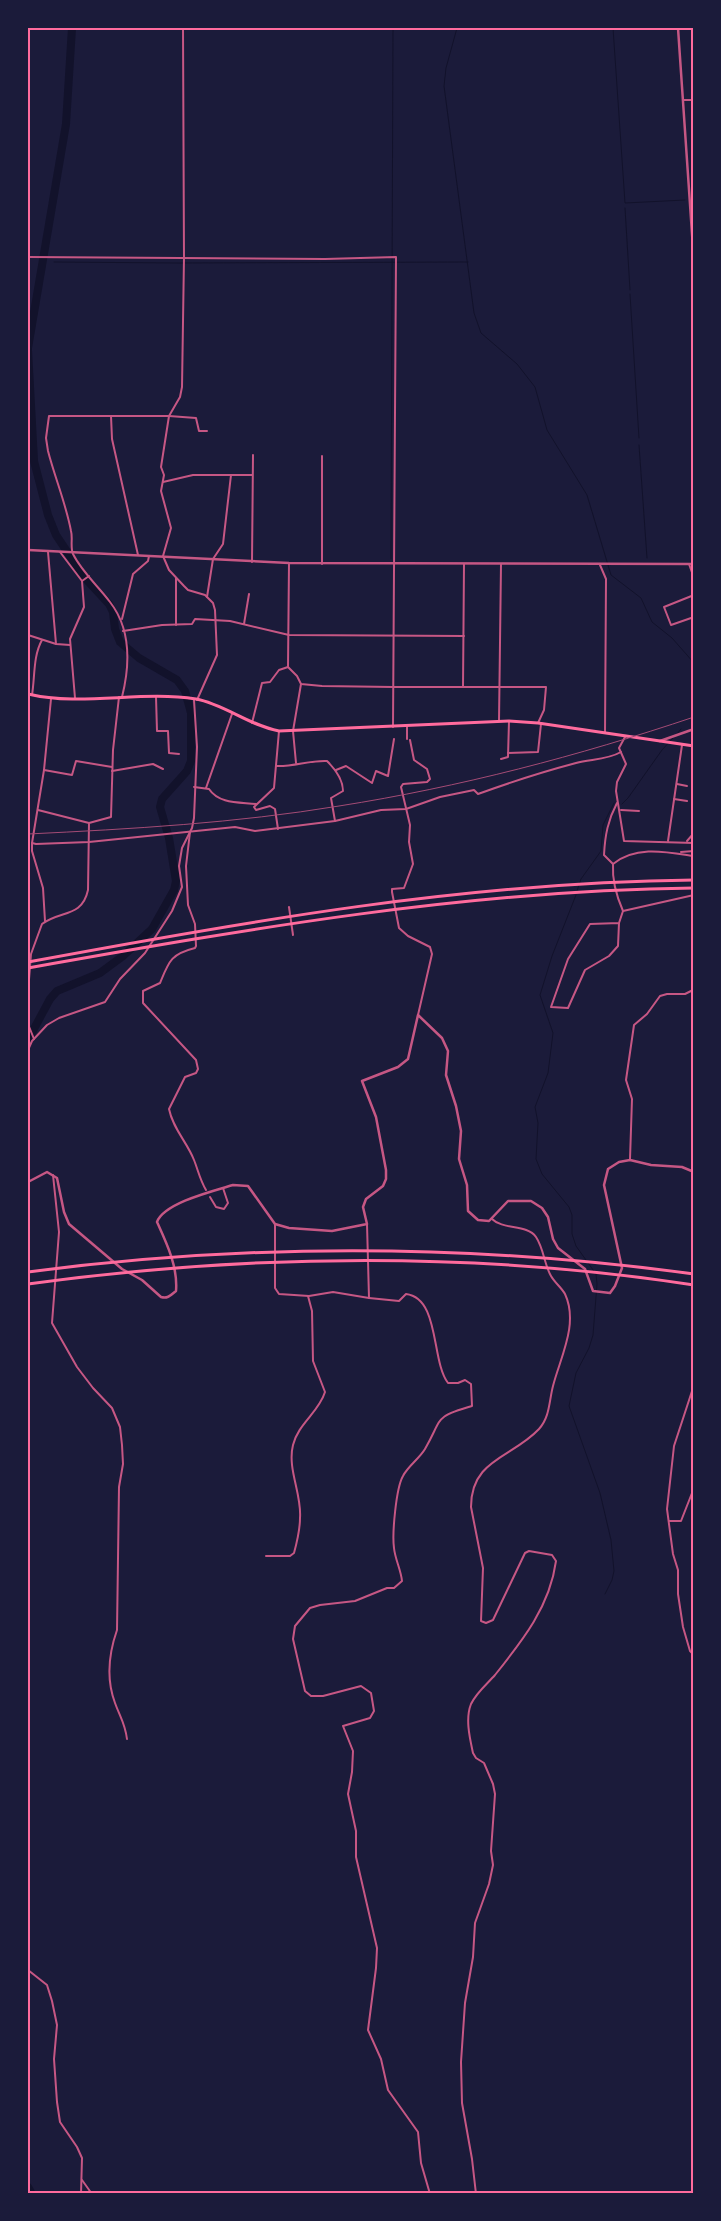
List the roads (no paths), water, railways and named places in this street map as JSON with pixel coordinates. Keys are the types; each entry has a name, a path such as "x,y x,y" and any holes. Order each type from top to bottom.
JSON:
{"main road":[{"path":"30,694 51,699 120,697 193,699 210,703 252,724 279,731 407,727 509,721 540,723 694,746"},
{"path":"28,962 201,930 399,900 549,887 694,880"},
{"path":"28,968 201,938 401,908 549,895 694,888"},
{"path":"28,1272 180,1257 359,1250 534,1257 694,1274"},
{"path":"28,1284 183,1266 304,1261 381,1261 542,1268 694,1285"}],"street":[{"path":"183,28 184,257 182,388 180,396 169,416 161,468 164,475 161,492 171,528 163,556 169,570 188,590 207,597 213,602 217,655 193,699 197,747 194,818 190,832 186,866 188,905 195,924 196,946 173,957 166,967 160,983 143,991 142,997 143,1003 160,1023 196,1060 198,1069 196,1074 185,1078 174,1095 169,1110 174,1128 194,1159 197,1174 206,1190"},
{"path":"678,28 694,262"},
{"path":"683,100 694,100"},
{"path":"28,257 396,257 393,727"},
{"path":"38,810 88,823 111,817 112,766 120,697 126,681 128,653 121,621 111,603 71,552 72,533 47,444 48,416 169,416 196,418 199,431 206,431"},
{"path":"111,416 112,439 138,555"},
{"path":"252,562 253,455"},
{"path":"322,456 322,564"},
{"path":"163,482 193,475 252,475"},
{"path":"207,597 213,559 223,544 231,475"},
{"path":"28,550 322,564 694,564"},
{"path":"48,552 56,644"},
{"path":"60,552 82,581 84,607 72,635 70,645 75,698"},
{"path":"121,621 129,582 138,569 148,561 149,556"},
{"path":"289,563 288,667 297,676 301,684 293,731 296,764"},
{"path":"463,687 464,564"},
{"path":"499,721 501,564"},
{"path":"689,564 694,578"},
{"path":"601,565 606,579 605,733"},
{"path":"82,581 89,576"},
{"path":"176,578 176,625"},
{"path":"244,624 249,594"},
{"path":"694,594 664,607 671,625 694,617"},
{"path":"123,631 192,624 195,619 244,624 247,627 289,635 464,636"},
{"path":"28,635 56,644 70,645"},
{"path":"30,694 35,676 35,658 42,640"},
{"path":"252,724 262,683 270,682 279,670 288,667"},
{"path":"301,684 393,687 546,687 544,710 540,723 538,752 508,753"},
{"path":"156,698 157,731 168,731 169,753 179,754"},
{"path":"45,921 43,888 32,851 32,843 44,770 51,699"},
{"path":"206,788 232,714"},
{"path":"501,758 508,757 509,721"},
{"path":"369,1298 367,1224 363,1207 366,1199 383,1186 386,1179 386,1170 376,1117 362,1081 398,1068 408,1059 432,954 430,947 408,936 399,928 392,892 392,889 404,888 413,864 409,842 410,825 401,787 402,784 407,782 427,782 430,779 427,769 414,760 408,740 407,727"},
{"path":"658,741 694,728"},
{"path":"278,828 274,809 270,806 256,810 254,807 274,788 279,731"},
{"path":"619,923 590,924 568,959 551,1007 568,1008 586,970 609,956 618,946 619,923 623,911 612,878 613,864 604,855 608,819 617,803 617,782 626,764 619,748 625,737"},
{"path":"335,771 346,766 372,783 376,771 388,776 394,739"},
{"path":"668,841 682,745"},
{"path":"32,843 89,842 235,827 255,831 334,820 381,810 406,808 449,795 474,790 478,794 512,780 585,761 613,757 621,752"},
{"path":"44,770 72,775 76,761 112,766"},
{"path":"276,766 327,761 335,771 343,791 333,796 331,801 334,820"},
{"path":"112,771 153,764 163,769"},
{"path":"676,784 687,786"},
{"path":"194,788 206,788 214,796 225,801 256,804"},
{"path":"674,799 687,801"},
{"path":"617,803 621,810 624,841 694,843"},
{"path":"621,810 639,811"},
{"path":"28,992 31,954 38,930 45,921 79,908 86,900 88,890 88,823"},
{"path":"28,1050 34,1039 48,1025 59,1018 105,1002 120,979 145,953 172,911 182,887 179,866 182,848 190,832"},
{"path":"686,842 694,833"},
{"path":"613,864 634,852 694,851"},
{"path":"680,852 694,856"},
{"path":"623,911 694,895"},
{"path":"289,907 293,936"},
{"path":"28,950 31,954"},
{"path":"630,1160 632,1099 626,1080 634,1025 647,1014 660,996 685,994 693,991 692,973 694,964"},
{"path":"418,1015 442,1038 448,1050 446,1074 461,1131 459,1159 467,1185 468,1211 478,1220 489,1221 508,1201 531,1201 542,1208 548,1217 553,1239 558,1248 585,1269 593,1291 610,1293 622,1268 604,1186 608,1169 619,1162 630,1160 650,1166 682,1167 694,1172"},
{"path":"28,1024 34,1039"},
{"path":"28,1182 47,1172 57,1178 64,1212 69,1224 122,1269 142,1280 161,1298 169,1297 176,1291 176,1275 157,1222 159,1216 179,1203 233,1185 248,1186 275,1224 289,1228 332,1231 367,1224"},
{"path":"53,1175 59,1232 52,1323 77,1367 92,1388 112,1408 120,1427 123,1464 119,1487 117,1630 111,1646 110,1669 112,1694 125,1724 127,1740"},
{"path":"210,1197 216,1207 224,1209 228,1203 223,1188"},
{"path":"476,2194 462,2103 461,2062 466,1996 473,1958 475,1923 489,1884 493,1865 495,1794 484,1763 473,1754 469,1716 470,1706 476,1695 521,1643 538,1618 550,1586 556,1561 552,1555 529,1551 525,1554 496,1615 486,1623 481,1620 484,1574 471,1507 471,1498 476,1479 482,1471 493,1461 524,1443 543,1423 550,1406 570,1316 564,1293 551,1276 535,1236 528,1231 498,1225 491,1218"},
{"path":"275,1224 274,1288 279,1294 308,1296 332,1292 399,1301 406,1294 414,1295 423,1302 435,1339 443,1376 448,1383 458,1383 465,1380 471,1384 472,1406 447,1413 440,1418 422,1454 402,1476 393,1542 402,1581 394,1588 387,1588 354,1601 320,1604 310,1608 295,1626 293,1639 301,1679 305,1691 311,1696 323,1696 361,1686 371,1693 374,1711 370,1718 343,1726 353,1751 348,1794 356,1831 356,1857 377,1948 368,2030 381,2059 388,2090 418,2132 421,2164 430,2194"},
{"path":"266,1556 290,1556 294,1552 300,1518 294,1477 293,1446 303,1427 320,1406 326,1392 313,1361 312,1311 308,1296"},
{"path":"694,1385 672,1458 667,1509 673,1554 678,1570 678,1594 683,1627 690,1651 694,1655"},
{"path":"669,1521 681,1521 694,1488"},
{"path":"28,1970 47,1985 52,2001 57,2025 54,2059 60,2122 72,2137 82,2158 81,2194"},
{"path":"82,2180 92,2194"}],"waterway":[{"path":"28,348 66,124 72,28"},
{"path":"391,559 393,28"},
{"path":"457,28 446,68 444,86 474,313 481,333 517,364 535,387 547,430 587,495 611,575 641,598 652,622 672,638 694,663"},
{"path":"613,28 625,203 685,200"},
{"path":"625,208 630,290"},
{"path":"54,262 468,262"},
{"path":"630,294 639,438"},
{"path":"28,350 34,461 48,515 56,535 84,577 109,604 113,612 115,629 120,642 139,658 177,680 185,691 191,713 191,761 187,771 162,799 160,807 169,838 176,881 174,890 152,929 123,956 100,973 57,991 50,999 28,1040"},
{"path":"639,445 647,558"},
{"path":"676,735 681,729"},
{"path":"622,804 673,738"},
{"path":"577,891 581,879 601,851 603,825 614,803"},
{"path":"576,895 552,956 540,995 553,1033 548,1073 535,1107 538,1123 536,1159 542,1174 569,1207 572,1215 572,1234 576,1246 596,1274 593,1335 589,1348 576,1373 569,1406 600,1493 611,1540 614,1571 605,1594"},
{"path":"28,2187 32,2194"}],"railway":[{"path":"28,834 223,821 300,812 384,798 429,790 518,769 607,745 694,717"}]}
